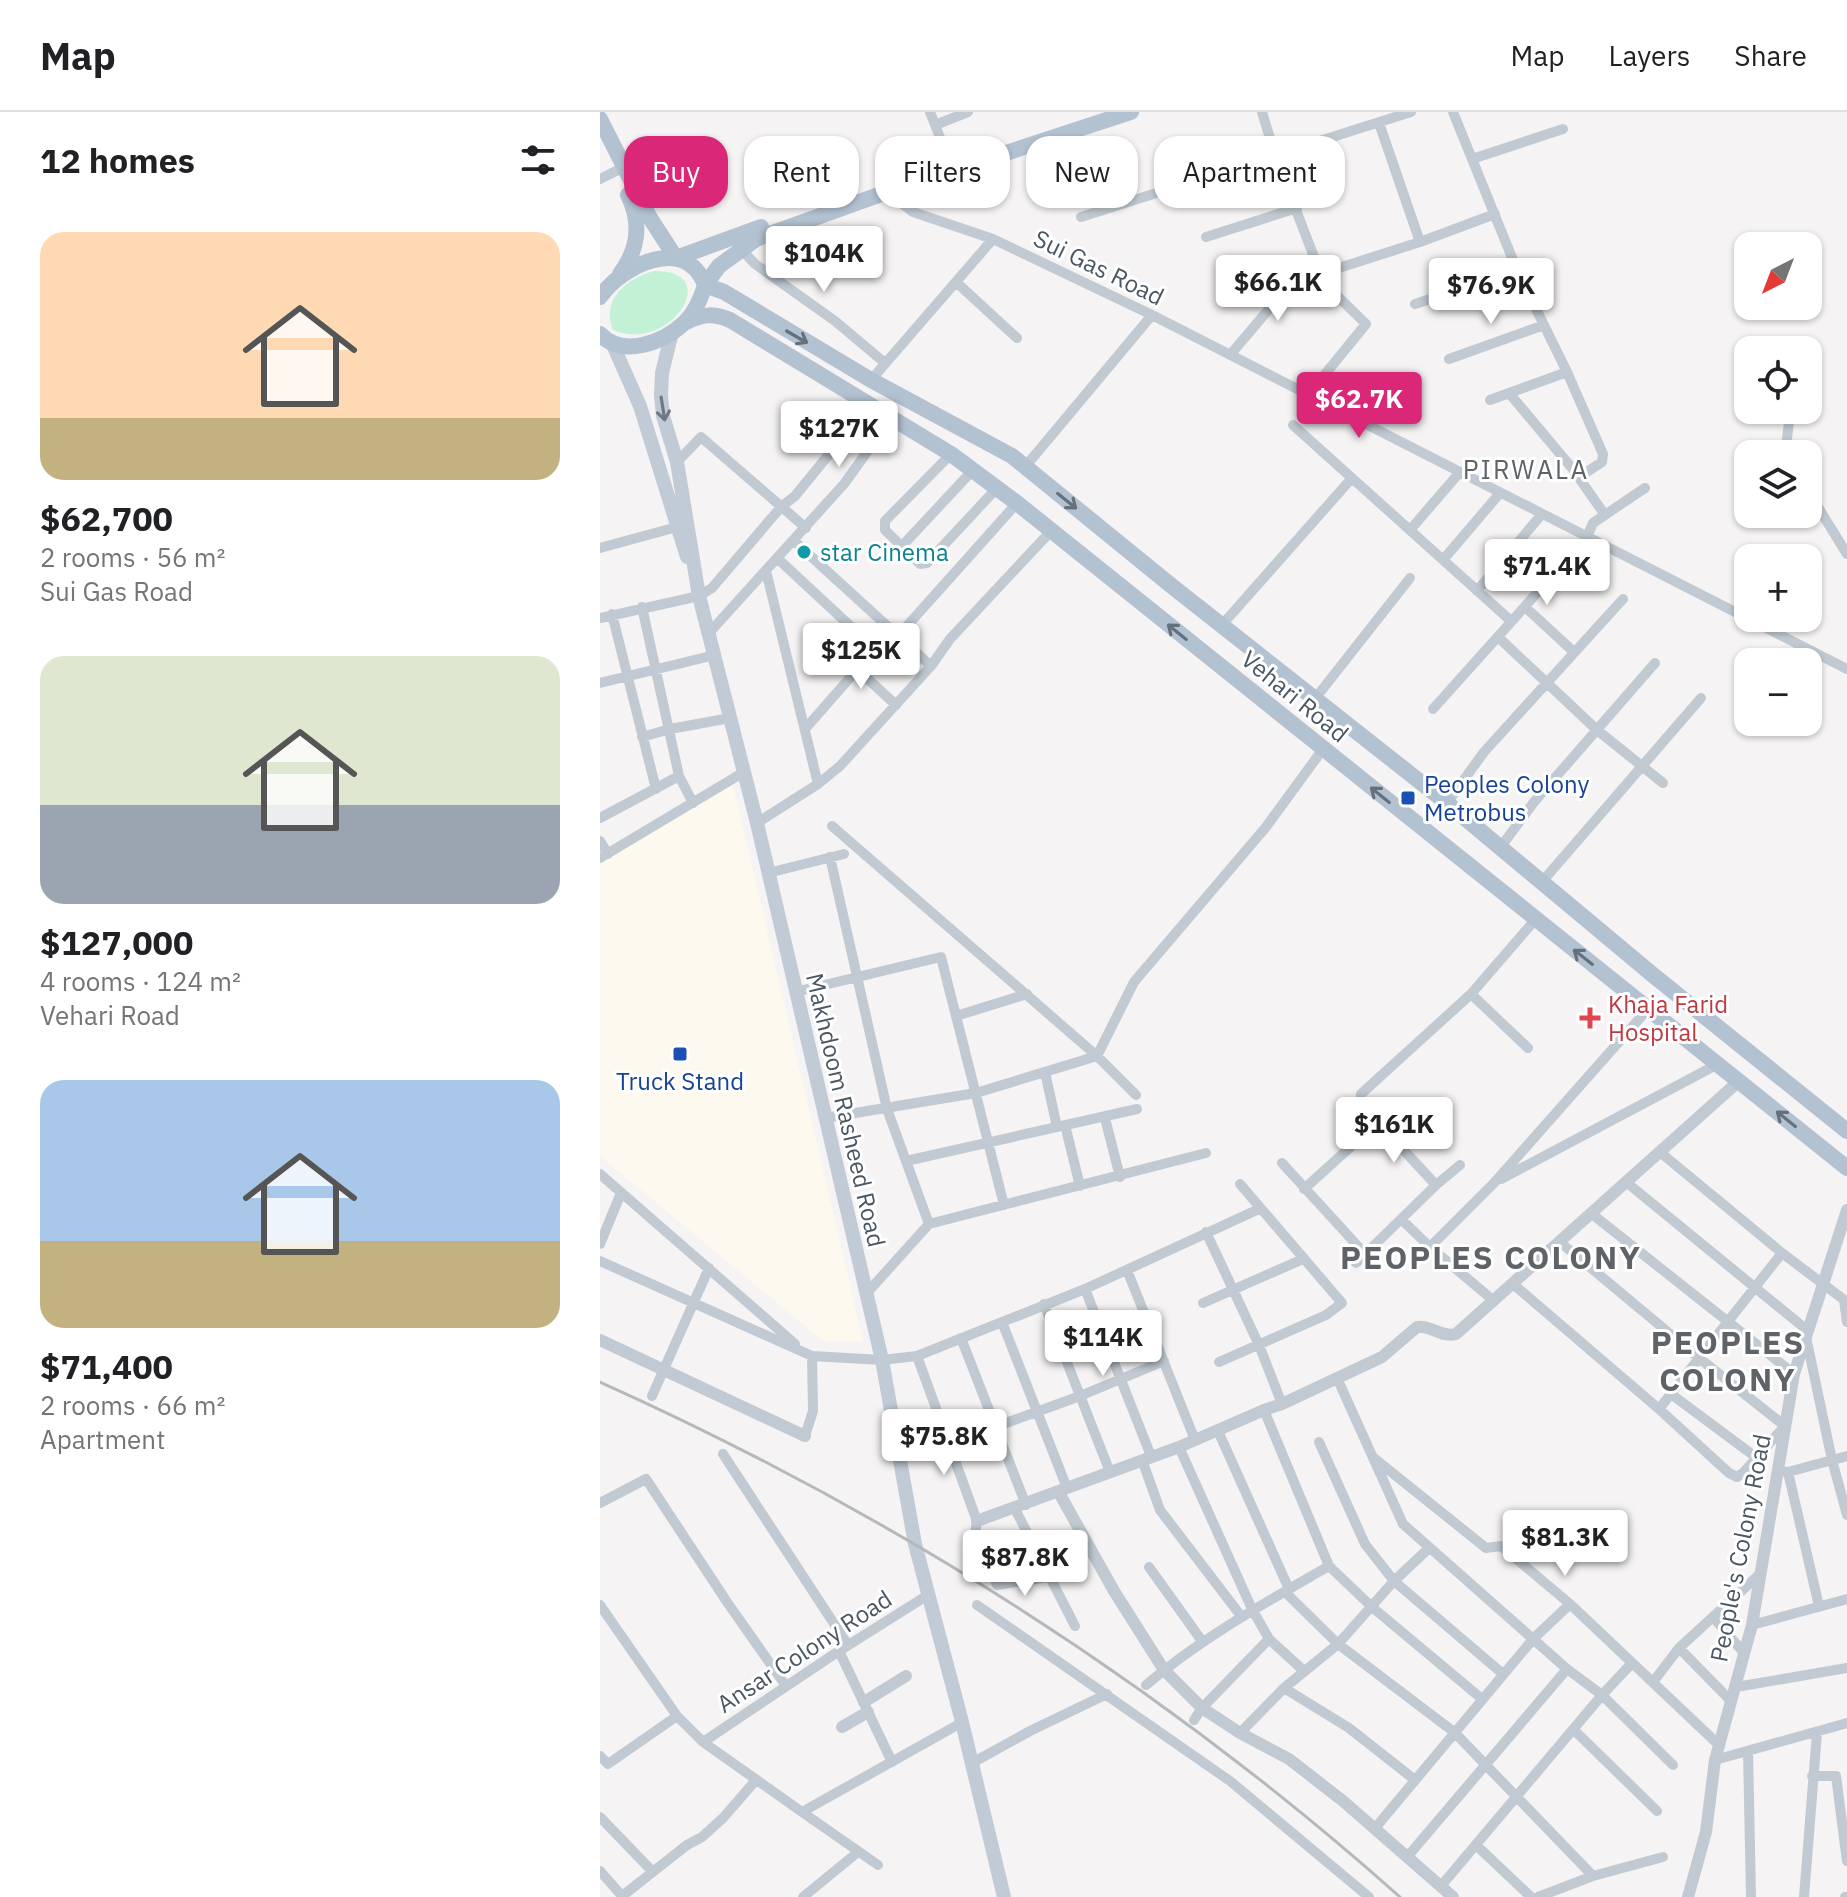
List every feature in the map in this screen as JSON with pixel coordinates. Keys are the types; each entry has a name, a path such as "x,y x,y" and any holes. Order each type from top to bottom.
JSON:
{"main road":[{"path":"1010,145 1100,112"},
{"path":"1010,148 1131,112"},
{"path":"600,119 650,218 676,258"},
{"path":"600,139 634,208 637,223 633,252 600,297"},
{"path":"616,279 646,262 676,258 875,191"},
{"path":"604,341 638,345 672,332 686,322 705,285 719,266 740,248 756,239 875,196"},
{"name":"Vehari Road","path":"676,258 690,262 700,272 705,285 724,292 871,380 969,431 1025,467 1447,803 1847,1131"},
{"name":"Vehari Road","path":"686,322 701,315 716,314 730,320 951,454 1017,503 1847,1168"},
{"name":"Makhdoom Rasheed Road","path":"672,332 662,373 663,416 677,462 699,596 757,823 882,1360 915,1544 1004,1897"},
{"path":"604,341 640,406 699,596"}],"street":[{"path":"930,112 939,136"},
{"path":"935,125 968,112"},
{"path":"1262,112 1269,136"},
{"path":"1337,136 1411,112"},
{"path":"1453,112 1517,270 1567,372 1604,459 1579,477"},
{"path":"1379,123 1420,242"},
{"path":"1472,159 1563,129"},
{"path":"600,179 616,171"},
{"path":"1081,217 1154,194"},
{"name":"Sui Gas Road","path":"908,208 993,239 1152,315 1847,669"},
{"path":"1206,237 1297,208 1324,283 1366,324 1308,395"},
{"path":"1230,355 1302,270 1320,274 1495,214"},
{"path":"871,380 993,239"},
{"path":"740,248 755,264 835,321 885,363"},
{"path":"1415,304 1517,270"},
{"path":"956,282 1017,338"},
{"path":"1025,467 1152,315"},
{"path":"1449,359 1544,325"},
{"path":"1490,400 1567,372"},
{"path":"1509,393 1579,477 1605,515"},
{"path":"600,618 699,596 712,588 781,507 795,496 870,404"},
{"path":"709,633 844,484 892,417"},
{"path":"1293,425 1511,621"},
{"path":"677,462 701,437 806,528"},
{"path":"951,454 885,521 885,530 920,564 927,563 996,489"},
{"path":"902,546 972,471"},
{"path":"1410,530 1460,472"},
{"path":"1221,626 1352,478"},
{"path":"1433,709 1587,537 1593,523 1645,488"},
{"path":"1443,560 1500,493"},
{"path":"805,729 875,649 894,633 1017,503"},
{"path":"1477,591 1542,514"},
{"path":"1822,514 1847,554"},
{"path":"600,548 677,527"},
{"path":"757,823 840,766 931,666 950,639 1051,531"},
{"path":"793,540 931,666"},
{"path":"777,558 875,649"},
{"path":"766,571 818,784"},
{"path":"1314,700 1410,578"},
{"path":"1447,803 1484,752 1623,599"},
{"path":"642,607 679,776 693,803"},
{"path":"1525,607 1574,652"},
{"path":"612,614 656,789"},
{"path":"1498,637 1597,730 1663,783"},
{"path":"600,683 715,655"},
{"path":"1500,848 1534,802 1655,663"},
{"path":"857,669 896,705"},
{"path":"1541,883 1701,698"},
{"path":"642,737 730,718"},
{"path":"825,1118 976,1093 1097,1056 1134,982 1266,827 1323,749"},
{"path":"600,841 604,856 744,772"},
{"path":"600,818 679,776"},
{"path":"832,826 1027,994 1136,1095"},
{"path":"768,873 844,854"},
{"path":"830,857 887,1109 929,1224"},
{"path":"1436,1185 1360,1103 1361,1094 1471,994 1535,920"},
{"path":"795,992 941,957 1004,1205"},
{"path":"956,1016 1027,994"},
{"path":"1471,994 1528,1048"},
{"path":"1430,1247 1494,1183 1648,1009"},
{"path":"1494,1183 1718,1064"},
{"path":"1045,1072 1080,1186"},
{"path":"977,1521 1179,1447 1282,1404 1382,1357 1417,1327 1427,1327 1446,1335 1456,1334 1739,1081"},
{"path":"906,1161 1137,1109"},
{"path":"1105,1118 1120,1177"},
{"path":"1304,1189 1378,1122"},
{"path":"866,1294 929,1224 1206,1153"},
{"path":"1661,1153 1782,1253 1846,1301 1847,1322"},
{"path":"1282,1163 1365,1254"},
{"path":"1356,1263 1460,1165"},
{"path":"600,1174 809,1354 813,1411 805,1436 600,1340"},
{"path":"1626,1182 1806,1333 1832,1460 1847,1515"},
{"path":"1219,1362 1326,1315 1342,1303 1240,1184"},
{"path":"600,1244 621,1193"},
{"path":"600,1261 809,1354 882,1360 917,1356 1085,1289 1259,1209"},
{"name":"People's Colony Road","path":"1688,1897 1706,1832 1715,1760 1752,1625 1784,1472 1785,1426 1794,1374 1847,1210"},
{"path":"1592,1214 1794,1374"},
{"path":"1401,1219 1494,1301"},
{"path":"1206,1232 1259,1345 1282,1404"},
{"path":"1513,1284 1737,1477 1785,1426 1561,1243"},
{"path":"1659,1409 1782,1253"},
{"path":"1203,1303 1303,1259"},
{"path":"652,1396 709,1268"},
{"path":"1127,1270 1195,1440"},
{"path":"1085,1289 1122,1378 1160,1510 1241,1616"},
{"path":"1044,1304 1110,1472"},
{"path":"1002,1322 1038,1411 1062,1490 1114,1591 1164,1670 1202,1708 1289,1759 1376,1827 1453,1897"},
{"path":"961,1338 996,1427 1020,1507 1047,1577 1075,1626"},
{"path":"917,1356 977,1521 975,1534 997,1585 1047,1577"},
{"path":"951,1443 1080,1396 1164,1361"},
{"path":"1337,1378 1403,1524 1567,1669 1602,1695 1673,1765"},
{"path":"1671,1394 1757,1458"},
{"path":"1264,1410 1329,1566 1372,1607 1482,1699"},
{"path":"1218,1431 1287,1590 1338,1644 1454,1732 1593,1876"},
{"path":"1319,1442 1365,1544 1394,1581 1503,1674"},
{"path":"1179,1447 1252,1609 1269,1639 1304,1671"},
{"path":"723,1454 843,1648 892,1762"},
{"path":"1819,1606 1784,1472 1847,1456"},
{"path":"1375,1459 1486,1548 1501,1546 1570,1604 1720,1746"},
{"path":"600,1503 646,1479 786,1686"},
{"path":"1240,1733 1284,1688 1338,1644 1394,1581 1428,1549"},
{"path":"1146,1685 1202,1641 1329,1566"},
{"path":"1149,1567 1202,1641"},
{"path":"1653,1682 1679,1648 1761,1573"},
{"name":"Ansar Colony Road","path":"703,1742 928,1595"},
{"path":"1752,1625 1847,1599"},
{"path":"1376,1827 1534,1638 1570,1604"},
{"name":"Ansar Colony Road","path":"600,1605 677,1716 703,1742 878,1865"},
{"path":"977,1605 1230,1781 1369,1897"},
{"path":"1713,1617 1744,1653"},
{"path":"1194,1720 1269,1639"},
{"path":"1679,1648 1731,1701"},
{"path":"1441,1886 1632,1663"},
{"path":"1736,1687 1847,1668"},
{"path":"1408,1856 1567,1669"},
{"path":"842,1727 906,1676"},
{"path":"1284,1688 1349,1728 1415,1780"},
{"path":"972,1763 1107,1694"},
{"path":"603,1757 677,1716"},
{"path":"802,1812 961,1723"},
{"path":"1715,1760 1847,1723"},
{"path":"1574,1730 1657,1811"},
{"path":"1804,1897 1817,1733"},
{"path":"1748,1751 1751,1897"},
{"path":"1812,1776 1836,1776 1847,1861"},
{"path":"600,1871 622,1896 713,1827 756,1780"},
{"path":"600,1817 653,1872"},
{"path":"1476,1845 1531,1897"},
{"path":"803,1897 858,1852"},
{"path":"1538,1897 1593,1876 1663,1857"}],"shaded area":[{"name":"Truck Stand","path":"733,785 863,1341 823,1341 600,1156 600,862"}],"green space":[{"path":"654,271 675,274 686,283 687,296 682,309 670,322 653,331 634,334 613,330 610,309 613,300 626,285"}],"railway":[{"path":"600,1382 814,1488 1020,1609 1119,1675 1216,1746 1309,1819 1400,1897"}],"place":[{"name":"star Cinema","path":"804,552"},
{"name":"Peoples Colony Metrobus","path":"1408,798"},
{"name":"Khaja Farid Hospital","path":"1590,1018"},
{"name":"Truck Stand","path":"680,1054"}],"district":[{"name":"PIRWALA","path":"1526,469"},
{"name":"PEOPLES COLONY","path":"1491,1257"},
{"name":"PEOPLES COLONY","path":"1728,1360"}]}
